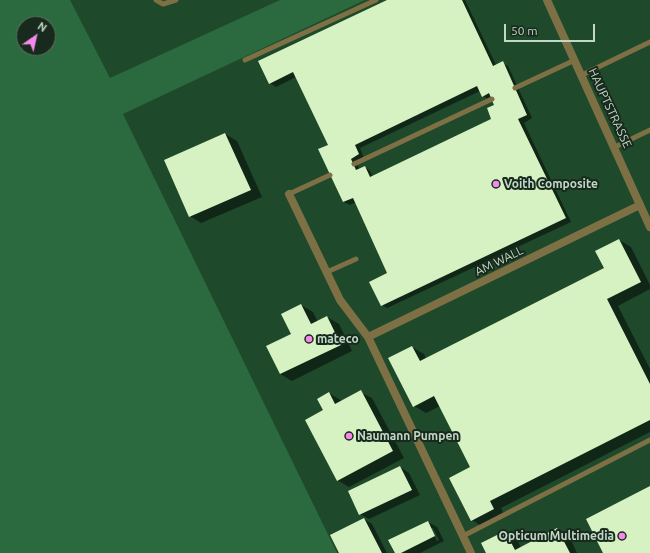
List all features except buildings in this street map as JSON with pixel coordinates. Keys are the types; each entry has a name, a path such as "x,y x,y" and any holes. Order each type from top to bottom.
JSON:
{"street":[{"name":"HAUPTSTRASSE","path":"547,0 650,227"},
{"path":"289,194 340,300 368,337 472,553"},
{"name":"AM WALL","path":"368,337 640,205"}],"lane":[{"path":"156,0 163,4 176,0"},
{"path":"245,60 376,0"},
{"path":"582,75 650,42"},
{"path":"515,88 575,60"},
{"path":"354,164 492,99"},
{"path":"615,147 650,130"},
{"path":"289,194 330,175"},
{"path":"327,272 356,259"},
{"path":"463,536 650,440"}],"green space":[{"path":"0,0 70,0 110,78 280,0 365,0 123,114 337,553 0,553"}],"place":[{"name":"Voith Composite","path":"496,184"},
{"name":"mateco","path":"309,339"},
{"name":"Naumann Pumpen","path":"349,436"},
{"name":"Opticum Multimedia","path":"622,536"}]}
